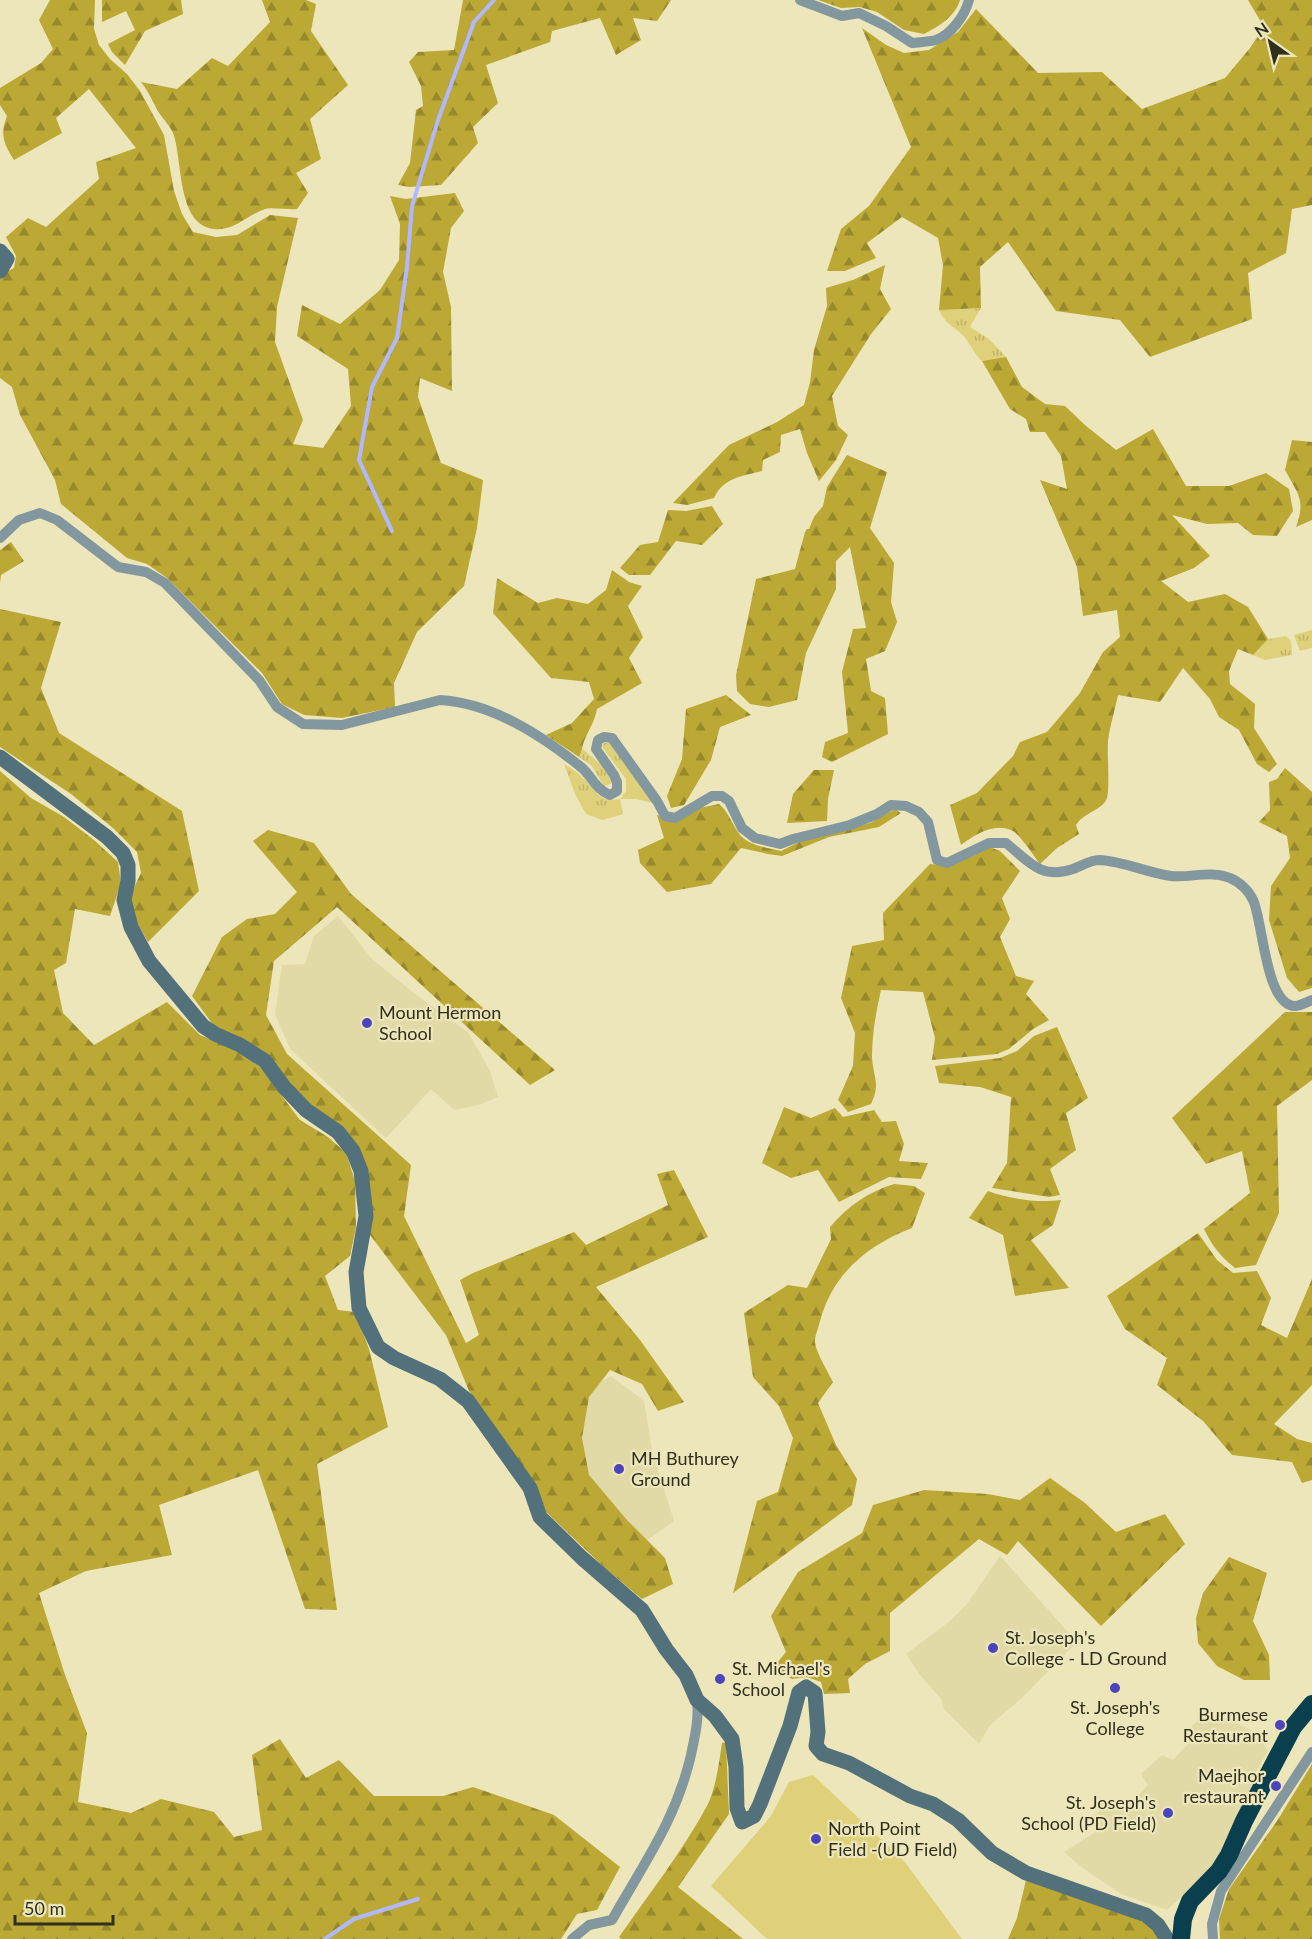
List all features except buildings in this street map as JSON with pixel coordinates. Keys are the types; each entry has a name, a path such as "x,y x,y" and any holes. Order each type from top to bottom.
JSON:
{"highway":[{"path":"1181,1939 1183,1919 1190,1901 1219,1871 1293,1727 1312,1704"}],"main road":[{"path":"0,251 7,259 3,270 0,271"},
{"path":"0,757 107,837 123,852 128,865 128,881 124,900 131,927 149,961 203,1026 215,1035 240,1045 265,1061 284,1087 306,1110 338,1132 353,1151 361,1171 366,1216 356,1272 359,1308 378,1347 394,1358 440,1379 468,1401 530,1488 540,1517 582,1558 642,1610 666,1649 686,1675 696,1700 715,1716 732,1739 736,1767 737,1808 742,1822 754,1816 760,1804 790,1726 799,1692 806,1687 815,1693 818,1732 816,1746 823,1754 849,1763 910,1796 933,1804 958,1820 992,1853 1026,1873 1146,1915 1158,1925 1167,1939"}],"street":[{"path":"800,0 842,16 859,13 886,26 912,43 937,40 956,25 967,8 969,0"},
{"path":"0,538 19,520 40,513 57,520 118,567 146,572 165,583 259,680 277,707 303,724 342,725 440,700 454,701 486,709 519,726 567,755 587,772 601,792 610,795 617,791 617,782 596,749 598,740 604,737 612,738 657,801 665,816 675,818 712,796 722,796 729,801 742,828 755,838 780,844 850,825 877,814 891,805 906,806 919,812 928,822 937,860 947,862 989,843 1006,843 1032,866 1050,873 1070,870 1096,860 1171,876 1213,875 1230,878 1245,888 1253,899 1259,918 1262,943 1277,991 1286,1004 1296,1007 1312,1000"},
{"path":"572,1939 589,1925 612,1920 653,1852 670,1819 688,1767 699,1718 696,1700"},
{"path":"1213,1939 1212,1924 1221,1891 1312,1752"}],"shaded area":[{"name":"Mount Hermon School","path":"338,916 372,959 415,994 468,1032 490,1071 498,1097 479,1105 454,1110 431,1089 386,1138 290,1049 275,1014 282,965 305,964 314,936"},
{"name":"MH Buthurey Ground","path":"611,1376 644,1401 652,1450 674,1521 642,1544 585,1488 572,1438 583,1392"},
{"name":"St. Joseph's College - LD Ground","path":"1000,1556 1077,1642 1022,1698 990,1725 979,1744 944,1709 941,1699 906,1654 951,1620 966,1605"},
{"name":"St. Joseph's School (PD Field)","path":"1209,1708 1258,1734 1268,1751 1256,1772 1213,1868 1167,1910 1121,1894 1084,1869 1064,1852 1097,1831 1092,1817 1112,1801 1124,1809 1148,1785 1141,1774 1162,1755 1173,1760 1192,1740 1185,1734"}],"green space":[{"path":"50,0 95,0 94,29 99,45 140,91 164,135 174,191 182,214 193,232 216,237 237,235 270,215 298,218 277,307 275,342 303,420 293,444 323,448 351,406 348,369 297,336 302,305 340,324 380,290 399,260 400,224 390,196 406,199 455,193 464,211 451,228 443,272 451,307 452,391 420,378 418,397 441,463 483,480 477,528 464,586 417,632 394,683 395,707 342,718 304,715 282,704 262,673 167,578 147,564 127,558 61,504 55,480 20,415 12,387 0,378 0,275 14,268 16,256 6,237 28,218 46,227 99,179 96,162 136,148 89,89 56,118 62,133 14,160 10,154 4,138 7,116 0,105 0,88 41,63 53,49 39,20"},
{"path":"102,0 181,0 183,14 145,31 125,65 112,52 108,44 135,30 126,11 102,22"},
{"path":"262,0 306,0 316,4 311,31 348,85 310,119 321,159 296,173 308,193 297,209 265,209 228,228 214,229 202,225 193,216 183,189 173,133 141,82 177,89 212,58 228,66 270,22"},
{"path":"463,0 671,0 657,21 633,18 641,40 616,55 600,18 552,31 550,42 486,65 498,103 473,127 478,143 441,185 409,187 398,185 410,163 416,110 423,106 421,86 409,62 418,52 454,50"},
{"path":"818,0 960,0 950,16 924,34 904,30 877,12 860,7 841,8"},
{"path":"1248,0 1312,0 1312,205 1292,209 1286,253 1248,273 1252,319 1150,357 1120,320 1056,311 1008,242 980,267 981,308 939,310 943,265 938,238 902,217 867,243 876,258 845,271 827,271 841,229 869,206 911,147 862,28 886,45 904,53 929,50 958,32 976,9 1038,73 1102,72 1142,109 1225,78 1264,27"},
{"path":"885,265 880,289 891,309 871,334 832,396 838,426 848,435 836,460 819,481 800,429 781,435 780,452 763,460 762,471 740,476 728,482 722,486 714,498 687,505 673,503 729,445 777,422 804,405 814,350 827,306 826,288 853,280"},
{"path":"981,308 970,327 989,339 1006,357 982,361 965,337 945,320 939,310"},
{"path":"1006,357 1022,387 1045,404 1065,406 1116,450 1153,429 1186,486 1229,486 1266,473 1289,489 1293,511 1277,536 1253,535 1238,523 1207,524 1172,515 1210,556 1194,568 1161,581 1188,602 1225,594 1248,607 1268,639 1253,655 1238,649 1229,671 1230,684 1255,704 1254,728 1277,764 1269,772 1257,764 1239,730 1219,717 1210,699 1183,668 1160,702 1118,695 1108,741 1107,798 1102,805 1079,821 1076,825 1079,834 1057,848 1040,864 1019,837 1013,831 1006,829 986,830 961,845 950,805 977,793 1013,756 1020,742 1047,732 1080,693 1103,652 1120,637 1117,610 1083,616 1077,567 1040,480 1067,489 1061,456 1045,432 1030,432 1026,419 1010,409 982,361"},
{"path":"1292,440 1312,442 1312,520 1296,527 1300,510 1299,497 1285,470"},
{"path":"847,455 887,472 870,528 894,563 891,602 897,622 885,651 866,659 871,691 885,698 888,734 832,762 822,757 825,742 848,733 842,672 853,629 866,628 850,547 836,561 836,589 806,653 797,700 769,707 750,704 737,691 736,675 756,579 795,569 805,532 823,506 827,487"},
{"path":"712,506 723,524 702,545 676,541 650,575 629,575 620,568 640,545 658,542 668,510 686,511"},
{"path":"11,542 24,561 1,575 0,583 0,550"},
{"path":"612,570 629,582 642,586 628,606 643,637 629,658 642,683 597,709 579,757 546,735 572,723 594,699 589,682 551,678 493,613 497,578 538,603 557,598 588,604 606,590"},
{"path":"0,609 61,622 41,688 59,733 182,811 199,891 148,942 136,921 130,896 141,873 137,852 113,828 71,794 0,747"},
{"path":"1312,630 1312,648 1300,651 1294,635"},
{"path":"1286,636 1291,641 1292,655 1265,660 1253,655 1268,639"},
{"path":"726,695 751,715 720,727 711,760 684,805 671,808 667,796 682,759 686,709"},
{"path":"604,743 610,743 653,803 636,799 620,799 626,791 626,779 602,747"},
{"path":"583,749 601,765 613,783 604,786 592,766 579,757"},
{"path":"564,764 580,775 603,798 620,799 623,814 602,820 586,814 576,796"},
{"path":"1285,768 1312,792 1312,988 1299,992 1287,978 1269,920 1271,886 1290,858 1287,836 1259,822 1270,810 1269,782 1277,779"},
{"path":"814,770 834,770 828,799 827,821 787,823 793,794"},
{"path":"0,771 31,798 64,817 94,840 118,862 121,883 110,916 75,909 66,963 54,970 63,1013 94,1045 167,1002 200,1035 240,1052 260,1067 300,1120 328,1137 346,1153 355,1181 356,1228 350,1256 325,1276 338,1310 355,1312 369,1349 388,1427 317,1464 337,1610 305,1609 258,1470 159,1505 172,1555 86,1571 39,1593 65,1675 87,1733 78,1802 131,1813 161,1799 214,1812 234,1837 262,1830 252,1755 280,1739 306,1778 339,1760 374,1796 443,1796 473,1787 554,1815 620,1867 597,1910 577,1914 561,1939 0,1939"},
{"path":"719,804 745,839 760,846 781,851 805,839 870,823 895,809 901,813 879,827 829,837 782,856 741,848 711,884 667,892 640,863 638,850 664,838 657,815 676,821 699,808"},
{"path":"268,830 314,843 351,894 555,1070 530,1085 337,907 274,961 266,1015 287,1054 411,1165 404,1216 466,1343 479,1335 460,1280 574,1232 586,1245 668,1205 657,1174 674,1170 708,1237 596,1287 640,1340 684,1402 658,1411 642,1384 610,1370 589,1397 582,1438 589,1475 627,1520 665,1558 673,1584 642,1599 606,1569 546,1512 536,1486 469,1391 446,1335 370,1235 365,1170 318,1112 214,1026 192,996 222,937 247,919 275,914 297,892 253,841"},
{"path":"987,846 1000,851 1020,871 1002,898 1010,919 1000,937 1016,976 1034,981 1026,994 1049,1020 1033,1029 1009,1049 997,1054 932,1060 935,1038 923,992 881,990 872,1057 876,1091 871,1104 848,1112 838,1100 853,1066 855,1033 841,998 852,946 884,940 883,913 930,864 946,866"},
{"path":"1285,1012 1312,1012 1312,1080 1277,1106 1279,1213 1256,1265 1235,1268 1217,1251 1204,1229 1250,1193 1242,1151 1206,1164 1172,1118"},
{"path":"1057,1027 1088,1098 1066,1113 1076,1150 1050,1169 1060,1195 1049,1197 992,1188 1007,1163 1011,1097 980,1087 939,1083 935,1066 1000,1058 1017,1051 1034,1036"},
{"path":"784,1107 811,1118 835,1108 843,1117 874,1110 882,1122 896,1121 904,1144 899,1161 928,1163 921,1179 889,1177 839,1202 818,1170 791,1178 762,1163"},
{"path":"894,1184 914,1186 925,1193 912,1228 867,1252 843,1275 826,1304 815,1338 818,1353 833,1382 818,1403 836,1445 857,1479 852,1505 733,1593 757,1501 778,1492 793,1438 779,1406 753,1377 744,1313 788,1285 807,1288 831,1239 830,1227 859,1201"},
{"path":"988,1191 1024,1200 1061,1200 1053,1225 1031,1240 1069,1288 1015,1296 1003,1235 969,1218"},
{"path":"1198,1233 1217,1260 1233,1273 1257,1271 1271,1298 1261,1325 1287,1338 1312,1279 1312,1385 1274,1424 1297,1439 1312,1443 1312,1480 1302,1483 1292,1462 1232,1455 1203,1421 1157,1385 1167,1358 1125,1329 1107,1296"},
{"path":"1050,1478 1085,1503 1116,1532 1165,1514 1185,1544 1101,1626 1018,1541 1007,1555 979,1539 890,1613 890,1651 865,1664 848,1679 850,1693 824,1694 821,1682 807,1677 792,1679 772,1669 786,1652 771,1616 798,1572 862,1533 873,1505 924,1490 988,1494 1020,1500"},
{"path":"1229,1557 1267,1573 1253,1621 1269,1655 1270,1680 1244,1680 1217,1666 1198,1643 1196,1618 1203,1593"},
{"path":"726,1742 729,1814 678,1887 743,1939 621,1939 619,1937 676,1856 707,1806 715,1783 722,1743"},
{"path":"1312,1764 1312,1939 1220,1939 1219,1919 1229,1889 1277,1821"},
{"name":"North Point Field -(UD Field)","path":"813,1775 904,1861 962,1939 767,1939 711,1886 771,1816 789,1782"},
{"path":"1026,1880 1143,1919 1162,1939 1008,1939 1017,1918"}],"waterway":[{"path":"392,531 359,460 372,387 397,338 407,267 412,206 438,120 474,22 494,0"},
{"path":"325,1939 354,1919 418,1899"}],"place":[{"name":"Mount Hermon School","path":"367,1023"},
{"name":"MH Buthurey Ground","path":"619,1469"},
{"name":"St. Joseph's College - LD Ground","path":"993,1648"},
{"name":"St. Michael's School","path":"720,1679"},
{"name":"St. Joseph's College","path":"1115,1688"},
{"name":"Burmese Restaurant","path":"1280,1725"},
{"name":"Maejhor restaurant","path":"1276,1786"},
{"name":"St. Joseph's School (PD Field)","path":"1168,1813"},
{"name":"North Point Field -(UD Field)","path":"816,1839"}]}
